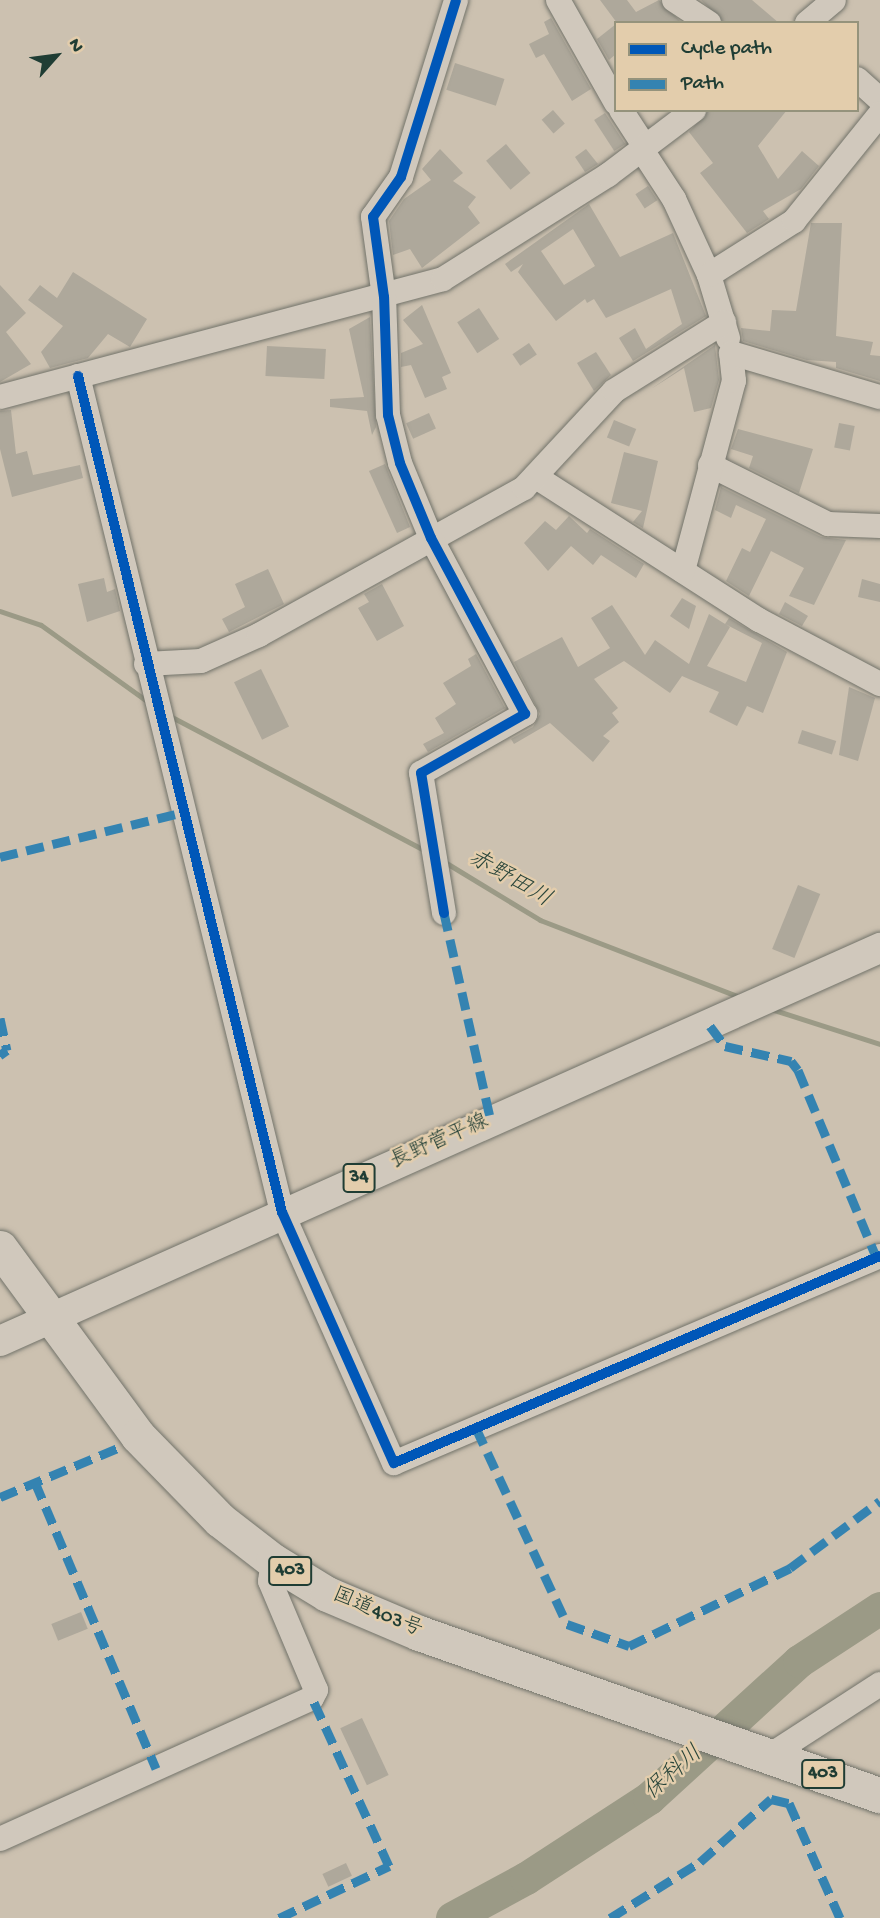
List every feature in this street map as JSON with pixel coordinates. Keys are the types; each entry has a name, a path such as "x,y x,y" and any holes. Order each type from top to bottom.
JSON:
{"highway":[{"name":"国道403号","path":"0,1248 138,1436 220,1520 273,1561 327,1594 419,1633 769,1753 880,1795"}],"main road":[{"name":"長野菅平線","path":"0,1341 282,1212 720,1021 880,948"}],"street":[{"path":"444,913 427,830 421,773 525,714 431,538 400,463 388,415 384,297 374,257 373,216 401,177 456,0"},
{"path":"558,0 614,99"},
{"path":"674,0 706,21"},
{"path":"809,21 834,0"},
{"path":"859,81 880,100"},
{"path":"622,112 674,199 709,275 731,353 734,381 683,571"},
{"path":"0,397 384,297 443,279 536,224 691,112"},
{"path":"709,275 794,221 880,114"},
{"path":"146,664 201,661 431,538 536,477 614,391 724,322"},
{"path":"731,353 880,397"},
{"path":"78,376 146,664 159,696 181,801 282,1212 394,1463 880,1256"},
{"path":"710,465 828,524 880,526"},
{"path":"536,477 759,620 880,684"},
{"path":"0,1839 312,1698 316,1690 270,1581 273,1561"},
{"path":"769,1753 880,1684"}],"building":[{"path":"600,0 627,0 636,12 659,0 680,21 616,21"},
{"path":"701,0 752,0 777,21 722,21"},
{"path":"551,18 591,89 572,101 544,54 536,58 529,44 549,34 544,22"},
{"path":"614,26 614,56 609,60 597,39"},
{"path":"455,63 504,79 496,106 446,90"},
{"path":"553,110 565,124 553,133 542,120"},
{"path":"707,112 785,112 758,146 778,179 802,151 819,166 801,189 763,211 769,219 747,233 700,173 713,163 689,132"},
{"path":"605,113 625,144 614,151 594,120"},
{"path":"506,144 530,173 511,190 486,161"},
{"path":"440,149 463,173 453,181 476,197 468,207 480,223 422,268 410,249 393,255 389,221 404,199 431,180 422,169"},
{"path":"586,149 598,164 585,172 575,157"},
{"path":"648,186 657,200 645,208 635,194"},
{"path":"589,204 620,257 673,233 706,316 633,361 619,338 635,328 646,349 682,324 671,289 606,318 594,299 587,303 585,299 556,321 518,272 523,264 511,272 505,264","holes":["573,229 595,266 564,285 541,251"]},
{"path":"811,223 842,223 836,336 873,342 870,355 880,356 880,381 836,368 836,362 807,360 743,341 741,328 770,331 772,310 796,311"},
{"path":"73,272 147,319 130,347 108,334 88,358 50,368 41,352 63,326 28,300 40,285 57,298"},
{"path":"0,285 26,313 6,332 31,364 0,382"},
{"path":"422,305 451,373 442,377 447,389 425,398 411,365 401,367 401,353 423,344 403,320"},
{"path":"479,308 499,339 477,353 457,322"},
{"path":"370,317 376,427 372,435 367,411 330,407 330,399 364,397 349,329"},
{"path":"529,343 537,355 520,366 512,354"},
{"path":"715,345 719,380 711,408 694,412 684,368 651,389"},
{"path":"267,346 326,349 324,379 265,376"},
{"path":"596,352 611,375 594,391 577,363"},
{"path":"11,410 16,454 27,451 33,475 80,465 83,478 12,497 0,449 0,411"},
{"path":"429,413 436,429 413,439 406,423"},
{"path":"614,420 636,429 629,447 607,438"},
{"path":"839,423 855,426 850,451 834,448"},
{"path":"738,429 813,449 799,493 749,468 753,456 731,449"},
{"path":"624,452 658,461 643,528 633,522 642,511 611,503"},
{"path":"385,464 410,527 397,533 369,471"},
{"path":"721,487 821,537 846,540 814,605 789,596 804,568 771,551 749,596 726,581 742,548 750,552 766,519 736,505 731,518 715,510"},
{"path":"569,516 587,533 590,529 644,564 636,578 601,555 593,565 571,546 548,571 524,543 545,521 556,530"},
{"path":"268,569 284,604 229,632 222,619 245,607 235,584"},
{"path":"104,578 107,592 115,589 120,611 87,622 78,584"},
{"path":"862,579 880,584 880,602 858,597"},
{"path":"382,584 404,626 377,641 358,608 369,602 364,594"},
{"path":"682,598 696,606 689,629 670,616"},
{"path":"785,602 808,616 802,626 779,614"},
{"path":"612,605 645,655 655,640 689,664 709,614 725,624 729,618 787,652 763,713 747,706 737,726 709,712 719,692 682,676 670,693 624,661 594,679 618,708 612,713 619,722 603,736 610,741 593,762 550,723 514,744 511,739 533,727 540,714 514,662 562,637 578,667 610,648 591,618","holes":["726,624 762,643 746,682 707,666 730,627"]},
{"path":"476,654 505,708 428,752 423,744 444,733 435,718 456,704 443,683 471,666 468,659"},
{"path":"261,669 289,727 262,740 234,682"},
{"path":"849,687 875,698 858,761 839,755"},
{"path":"802,730 836,741 832,754 798,743"},
{"path":"798,885 820,894 794,958 772,949"},
{"path":"81,1612 88,1629 58,1641 51,1624"},
{"path":"362,1718 389,1775 367,1785 340,1728"},
{"path":"346,1863 352,1876 328,1887 322,1874"}],"waterway":[{"name":"赤野田川","path":"0,611 41,625 148,702"},
{"name":"赤野田川","path":"168,715 426,851"},
{"name":"赤野田川","path":"443,861 540,920 742,998"},
{"name":"赤野田川","path":"771,1009 880,1044"},
{"name":"保科川","path":"452,1918 526,1878 649,1798 799,1661 880,1608"}],"marked path":[{"path":"0,857 184,812"},
{"path":"444,913 491,1121"},
{"path":"0,1018 7,1050 0,1055"},
{"path":"710,1026 725,1046 791,1061 798,1070 878,1261"},
{"path":"476,1428 567,1624 629,1646 790,1568 880,1501"},
{"path":"0,1497 118,1448"},
{"path":"35,1482 156,1768"},
{"path":"279,1918 389,1866 312,1698"},
{"path":"610,1918 700,1862 771,1799 789,1803 840,1918"}],"cycle path":[{"path":"444,913 421,773 525,714 431,538 400,463 388,415 384,297 373,217 401,177 456,0"},
{"path":"78,376 282,1212 394,1463 880,1256"}]}
